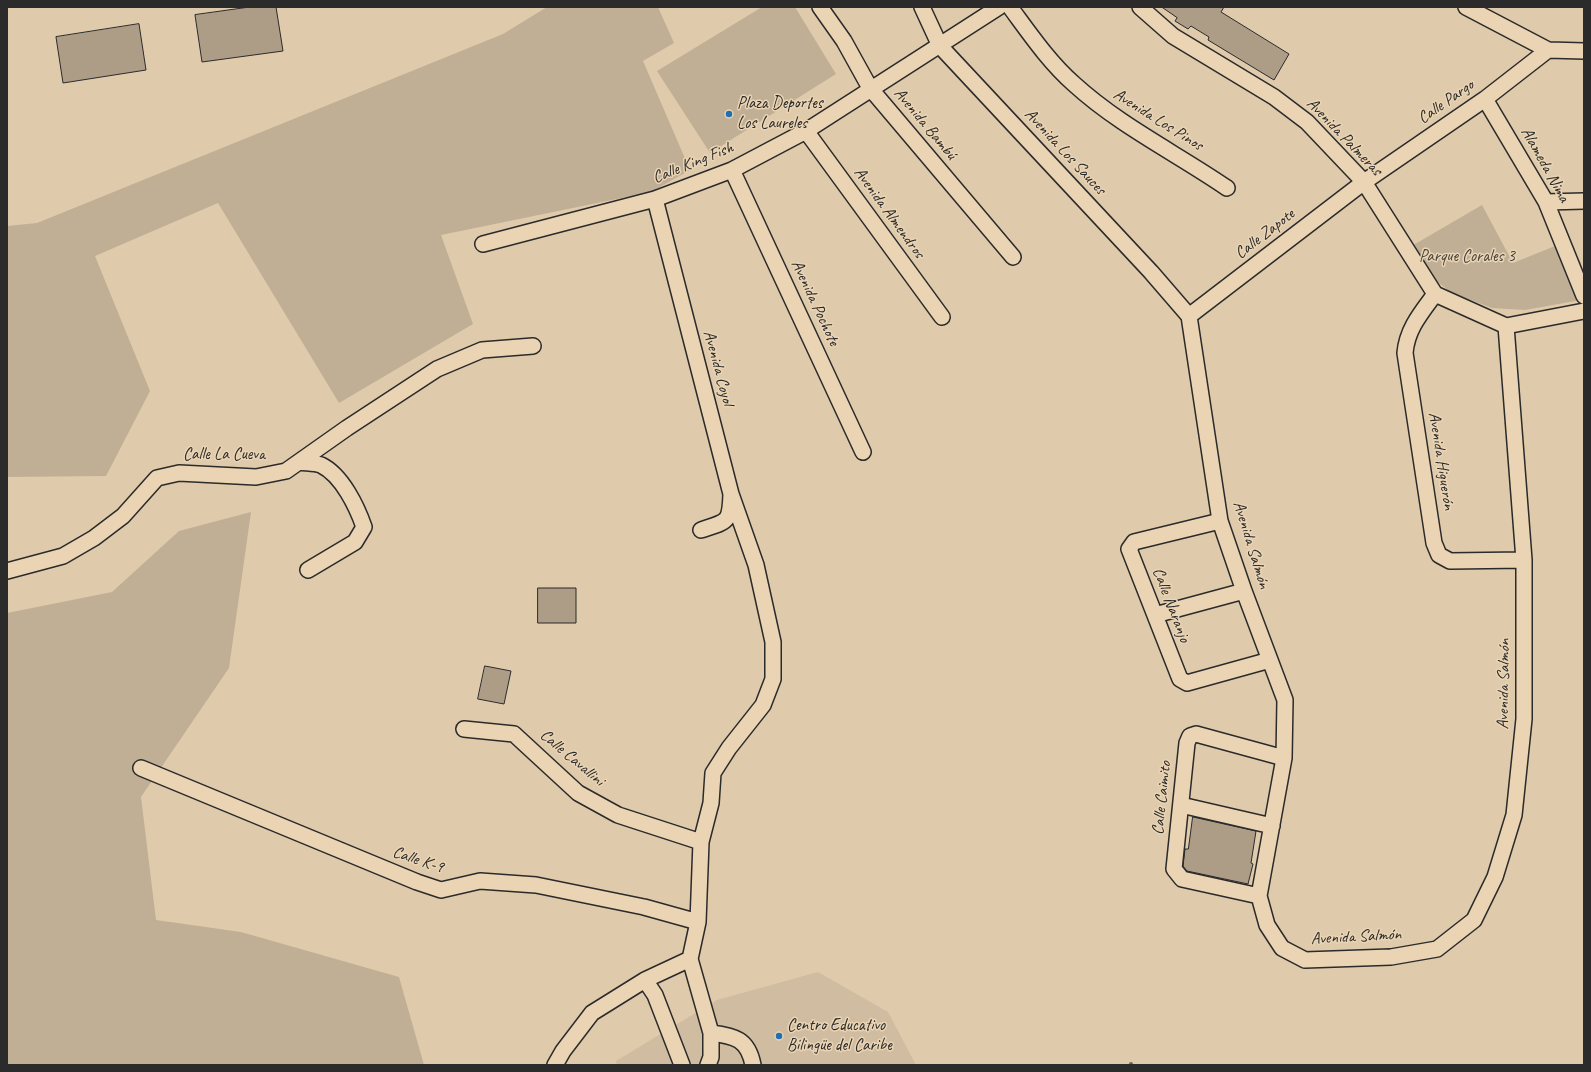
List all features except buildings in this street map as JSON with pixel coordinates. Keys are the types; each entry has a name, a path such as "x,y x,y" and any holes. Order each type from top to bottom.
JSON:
{"street":[{"name":"Avenida Bambú","path":"820,7 844,41 870,88 1013,256"},
{"name":"Avenida Los Sauces","path":"922,7 940,46 1151,272 1190,316"},
{"name":"Calle King Fish","path":"482,244 655,199 732,170 806,131 870,88 940,46 999,7"},
{"name":"Avenida Los Pinos","path":"1010,7 1050,60 1079,88 1105,110 1143,136 1188,161 1227,188"},
{"name":"Avenida Palmeras","path":"1140,7 1173,36 1274,97 1307,122 1364,182 1435,294"},
{"path":"1466,7 1548,50 1584,51"},
{"name":"Calle Pargo","path":"1364,182 1485,99 1548,50"},
{"name":"Alameda Nima","path":"1485,99 1546,202 1584,296"},
{"name":"Avenida Almendros","path":"806,131 942,317"},
{"name":"Avenida Pochote","path":"732,170 863,452"},
{"name":"Calle Zapote","path":"1190,316 1364,182"},
{"name":"Avenida Coyol","path":"655,199 731,494 730,514 724,523 702,530"},
{"path":"1546,202 1584,201"},
{"path":"1435,294 1506,326 1584,311"},
{"name":"Avenida Higuerón","path":"1435,294 1412,326 1406,340 1405,353 1434,543 1439,554 1450,561 1524,560"},
{"name":"Avenida Salmón","path":"1190,316 1220,521 1244,591 1286,700 1284,758 1259,896 1267,925 1282,948 1305,960 1391,957 1437,949 1474,920 1495,877 1514,815 1524,719 1524,560 1506,326"},
{"name":"Calle La Cueva","path":"7,571 63,556 94,538 123,516 157,478 179,473 256,477 286,471 437,369 482,350 534,346"},
{"path":"299,462 321,465 342,483 358,510 364,527 355,542 308,570"},
{"path":"708,1065 711,1057 712,1033 690,959 698,922 701,842 711,803 713,773 729,748 763,705 773,679 774,642 762,588 731,494"},
{"name":"Calle Naranjo","path":"1220,521 1134,542 1130,545 1129,549 1180,679 1183,682 1187,683 1270,660"},
{"path":"1155,615 1244,591"},
{"name":"Calle Cavallini","path":"464,729 514,734 578,793 618,815 701,842"},
{"name":"Calle Caimito","path":"1259,896 1182,879 1176,874 1174,869 1187,743 1190,736 1196,734 1284,758"},
{"name":"Calle K-9","path":"141,768 417,882 441,890 480,882 536,885 637,905 698,922"},
{"path":"1180,805 1272,826"},
{"path":"555,1065 563,1051 592,1013 645,980 690,959"},
{"path":"645,980 655,995 682,1065"},
{"path":"712,1033 729,1035 743,1043 749,1049 753,1065"}],"shaded area":[{"name":"Centro Educativo Bilingüe del Caribe","path":"818,972 888,1012 916,1065 617,1065 616,1061 717,1000"}],"green space":[{"path":"547,7 658,7 674,43 643,61 690,170 651,192 441,235 473,324 339,403 218,203 95,256 150,391 106,476 7,477 7,226 37,223 503,34"},
{"name":"Plaza Deportes Los Laureles","path":"762,7 795,7 836,74 710,153 657,71"},
{"name":"Parque Corales 3","path":"1482,205 1513,263 1560,244 1581,300 1525,310 1492,308 1452,293 1430,276 1410,247"},
{"path":"251,512 229,668 141,797 156,920 241,932 399,977 424,1065 7,1065 7,613 112,592 179,531"}],"place":[{"name":"Plaza Deportes Los Laureles","path":"729,114"},
{"name":"Centro Educativo Bilingüe del Caribe","path":"779,1036"}]}
